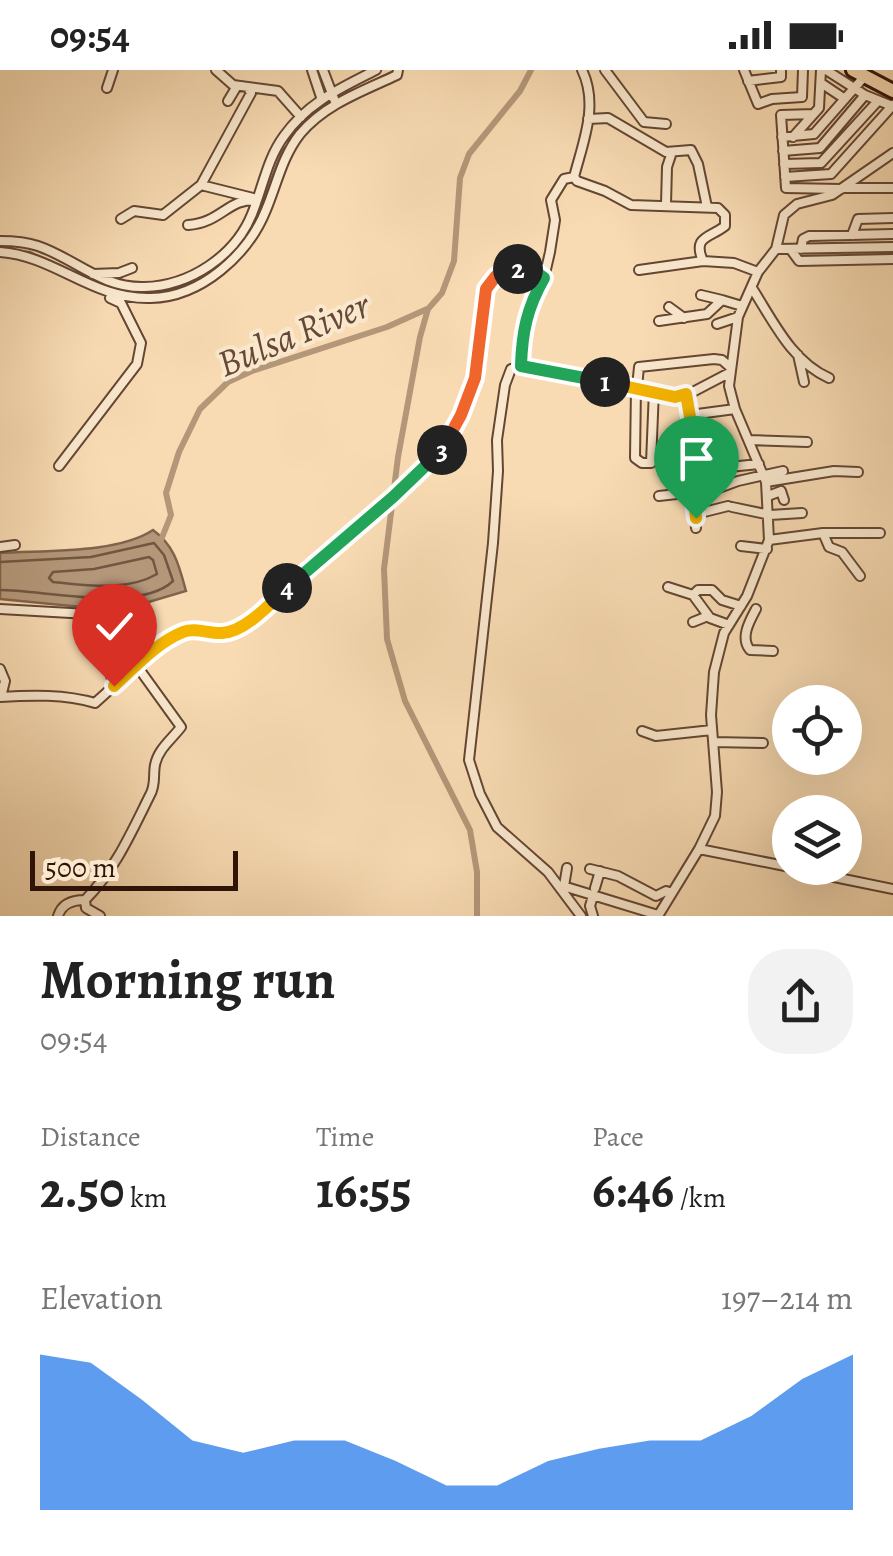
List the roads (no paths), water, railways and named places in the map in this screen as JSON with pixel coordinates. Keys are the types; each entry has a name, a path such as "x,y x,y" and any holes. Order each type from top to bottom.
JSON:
{"highway":[{"path":"857,78 893,91"}],"street":[{"path":"106,88 113,70"},
{"path":"216,70 238,86 278,91 300,117"},
{"path":"312,70 331,98"},
{"path":"323,70 331,98"},
{"path":"0,252 29,256 86,277 139,287 175,282 215,262 241,234 274,152 300,117 376,70"},
{"path":"98,290 124,297 163,297 200,284 222,270 259,226 290,148 331,98 397,75 398,70"},
{"path":"574,176 588,119 589,86 582,70"},
{"path":"605,70 644,122 666,124"},
{"path":"744,70 756,104 800,98 803,70"},
{"path":"748,81 781,77 781,70"},
{"path":"793,137 820,105 824,70 857,78"},
{"path":"785,177 832,174 892,106 865,96 857,78"},
{"path":"782,137 814,134 845,99 857,78"},
{"path":"821,84 845,99"},
{"path":"228,101 238,86"},
{"path":"120,220 134,211 163,215 201,185 251,93 248,88"},
{"path":"782,151 820,148 865,96"},
{"path":"784,164 821,163 877,102"},
{"path":"813,114 781,115 787,189 893,188"},
{"path":"588,119 608,118 666,152 688,150 694,154 707,207"},
{"path":"666,204 666,167 672,152"},
{"path":"648,912 658,916 699,849 716,810 714,672 729,625 741,608 768,544 770,515 764,478 729,386 738,318 753,285 754,271 776,249 784,214 829,197 893,153"},
{"path":"574,176 580,184 632,205 722,210 725,226 702,238 698,245 703,262"},
{"path":"521,366 528,306 544,278 555,220 550,200 564,179 574,176"},
{"path":"201,185 257,200"},
{"path":"188,225 207,224 242,200 257,200"},
{"path":"852,235 858,219 893,218"},
{"path":"801,249 806,236 893,234"},
{"path":"0,241 41,246 121,303 141,348 136,366 60,466"},
{"path":"776,249 893,247"},
{"path":"791,250 799,261 893,259"},
{"path":"639,270 703,262 734,263 754,271"},
{"path":"0,669 5,681 0,697 80,698 95,704 157,647 182,632 224,634 241,625 438,456 461,415 475,378 486,289 496,276 530,268 544,278"},
{"path":"86,277 132,272 139,287"},
{"path":"753,285 772,322 808,368 829,378"},
{"path":"701,294 742,306"},
{"path":"659,321 707,314 722,300"},
{"path":"669,308 684,318"},
{"path":"717,324 738,318"},
{"path":"798,355 804,382"},
{"path":"654,390 651,462 642,464 635,458 639,367 714,359 722,360 730,370"},
{"path":"581,916 561,885 497,826 480,794 468,753 493,544 496,440 507,374 513,367 521,366 675,397 730,370"},
{"path":"686,394 694,446 690,465 696,528"},
{"path":"690,415 735,410"},
{"path":"694,446 720,436"},
{"path":"750,440 808,442"},
{"path":"729,467 759,464"},
{"path":"658,496 695,494 783,471"},
{"path":"764,478 858,472"},
{"path":"768,496 782,491 784,500"},
{"path":"696,514 730,506 770,515 802,513"},
{"path":"823,533 829,548 842,552 860,576"},
{"path":"740,546 823,533 880,533"},
{"path":"0,547 15,546"},
{"path":"668,587 693,595 708,616 729,625"},
{"path":"693,595 698,590 712,590 722,600 754,613 745,637 748,648 774,651"},
{"path":"0,608 141,616"},
{"path":"693,622 708,616"},
{"path":"102,658 106,658 114,686"},
{"path":"58,916 66,904 85,900 109,876 152,793 160,754 181,728 137,666"},
{"path":"642,731 656,736 712,730"},
{"path":"713,742 762,742"},
{"path":"748,752 749,742"},
{"path":"699,849 772,864"},
{"path":"561,885 567,868"},
{"path":"593,916 590,906 595,870 618,876 656,896 666,891 672,893"},
{"path":"862,883 893,889"},
{"path":"561,885 594,892 614,907 634,912 664,906"},
{"path":"85,900 86,908 100,916"}],"water":[{"path":"153,530 171,550 186,591 142,604 102,609 0,599 0,553 100,547 138,538"}],"waterway":[{"path":"318,70 325,90"},
{"path":"477,916 477,872 470,830 405,701 387,639 384,569 398,457 420,337 428,309 442,293 454,261 460,178 469,154 520,91 531,70"},
{"path":"319,112 329,102 392,72"},
{"path":"235,251 254,225 282,151 289,143"},
{"path":"16,251 30,252 46,260"},
{"path":"123,292 176,287 223,263"},
{"name":"Bulsa River","path":"161,540 171,515 166,493 179,452 200,409 228,382 387,327 427,309"}]}
